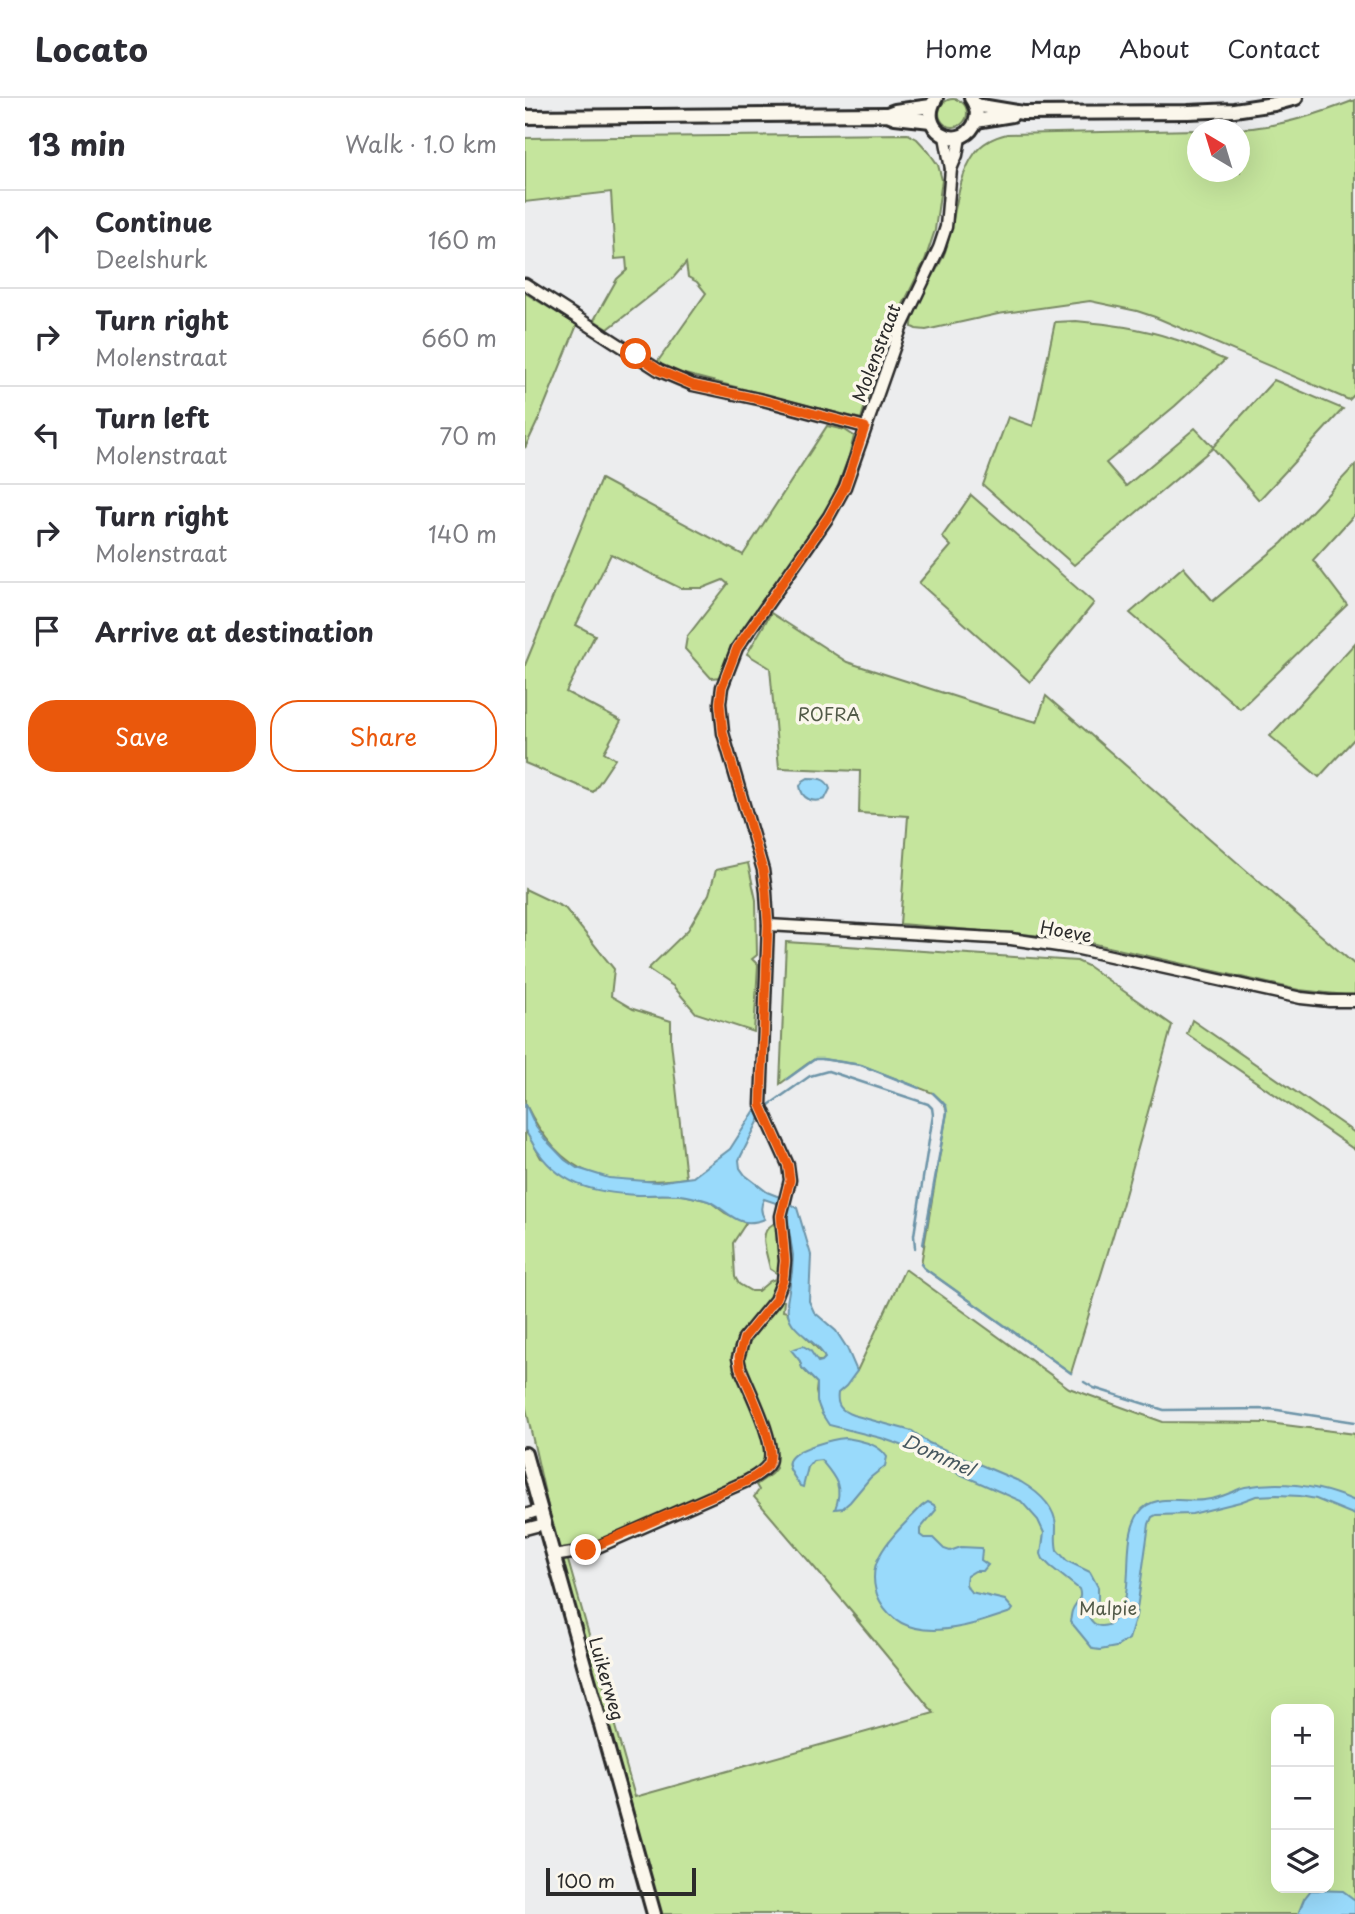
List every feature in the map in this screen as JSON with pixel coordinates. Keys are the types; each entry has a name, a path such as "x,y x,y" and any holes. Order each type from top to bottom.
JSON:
{"main road":[{"path":"976,121 1023,113 1234,110 1296,98"},
{"path":"973,101 1023,113"},
{"path":"934,102 930,112 931,121 938,132 944,136 960,137 967,134 976,121 977,110 973,101"},
{"path":"525,117 887,114 934,102"},
{"path":"887,114 931,121"},
{"name":"Luikerweg","path":"525,1454 654,1914"}],"street":[{"name":"Molenstraat","path":"553,1556 591,1550 747,1481 769,1462 768,1435 740,1367 739,1357 744,1338 775,1300 783,1280 785,1261 781,1216 790,1180 788,1165 763,1110 768,925 766,892 763,870 723,733 720,703 722,687 737,648 829,516 845,487 901,328 939,248 946,227 951,169 944,136"},
{"name":"Molenstraat","path":"951,169 960,137"},
{"path":"525,284 660,371 693,385 865,427"},
{"name":"Hoeve","path":"768,925 1011,939 1079,949 1301,998 1355,1001"},
{"path":"525,1515 540,1510"},
{"path":"525,1529 544,1524"}],"green space":[{"path":"953,99 963,103 967,113 963,123 953,127 943,123 939,113 943,103"},
{"path":"1355,100 1355,394 1349,400 1155,317 1090,301 998,314 926,330 912,327 920,300 945,252 963,176 975,153 989,141 1007,134 1187,130 1187,182 1250,182 1250,129 1320,113"},
{"path":"908,134 917,139 938,165 942,180 935,230 925,260 882,347 861,419 669,370 656,364 706,293 697,282 688,277 686,263 673,278 608,329 594,320 617,279 627,270 626,258 615,259 611,192 525,202 525,138"},
{"path":"525,293 577,325 525,448"},
{"path":"1076,321 1150,332 1187,343 1225,360 1106,463 1126,486 1195,428 1213,447 1274,380 1343,409 1259,500 1213,448 1074,565 983,485 1008,417 1033,426 1055,322"},
{"path":"827,426 845,430 854,436 830,507 764,600 734,648 721,677 711,678 685,649 687,637 728,584 723,580 703,588 680,588 611,554 576,625 595,635 566,692 621,721 604,752 615,759 593,792 525,763 525,665 601,479 743,555"},
{"path":"1355,465 1355,514 1313,560 1347,605 1240,709 1130,613 1183,567 1213,601 1282,543"},
{"path":"971,495 1094,603 1030,682 919,583 951,546 942,537"},
{"name":"ROFRA","path":"771,613 847,662 1012,715 1037,722 1046,696 1355,965 1355,996 1299,990 1069,938 900,924 908,816 859,813 860,771 779,768 770,668 747,654"},
{"path":"1355,643 1355,738 1319,777 1270,736"},
{"path":"748,863 756,900 757,955 752,959 758,965 754,1032 696,1013 673,986 648,969 688,930 709,894 716,870"},
{"path":"525,889 565,908 614,969 611,996 633,1009 671,1021 686,1178 632,1181 589,1173 571,1163 555,1148 539,1128 525,1103"},
{"path":"786,942 1077,961 1172,1025 1122,1206 1071,1373 921,1264 947,1112 940,1099 933,1093 861,1065 822,1059 815,1059 780,1084"},
{"path":"1192,1020 1355,1133 1355,1150 1187,1034"},
{"path":"525,1129 541,1158 637,1195 679,1194 709,1201 725,1213 746,1223 733,1243 735,1277 739,1284 751,1291 758,1291 775,1279 778,1285 736,1350 763,1431 766,1454 763,1463 671,1512 588,1546 559,1550 525,1404"},
{"path":"773,1224 777,1227 781,1251 778,1274 770,1269 764,1244 765,1233"},
{"name":"Malpie","path":"905,1269 1069,1388 1163,1422 1269,1423 1355,1434 1355,1914 659,1914 562,1559 567,1557 635,1797 934,1713 852,1614 861,1622 754,1497 759,1490 756,1485 776,1468 743,1366 742,1352 744,1345 778,1301 784,1301 783,1311 787,1312 793,1324 825,1358 822,1361 800,1361 802,1368 817,1383 820,1409 857,1371"}],"water":[{"path":"808,778 827,783 830,789 825,799 816,801 803,794 800,786"},
{"name":"Dommel","path":"525,1103 545,1139 565,1160 577,1168 609,1178 657,1182 693,1177 730,1149 757,1107 760,1118 739,1160 740,1168 767,1192 797,1208 811,1255 809,1301 814,1312 836,1331 857,1371 838,1393 841,1407 853,1415 912,1431 929,1443 1021,1482 1039,1495 1053,1512 1057,1550 1067,1561 1090,1572 1098,1587 1098,1603 1089,1617 1095,1624 1110,1624 1123,1607 1134,1523 1139,1513 1152,1503 1160,1500 1204,1500 1245,1487 1287,1484 1315,1488 1355,1501 1355,1515 1316,1499 1277,1495 1256,1496 1192,1514 1152,1517 1136,1616 1129,1639 1116,1647 1093,1649 1070,1621 1079,1598 1079,1589 1043,1559 1041,1554 1044,1533 1038,1520 1021,1501 919,1456 901,1445 829,1425 817,1401 817,1383 802,1368 791,1350 803,1346 810,1350 818,1362 825,1358 796,1328 788,1314 793,1255 786,1213 776,1203 764,1199 761,1209 765,1219 747,1222 740,1221 716,1205 700,1199 679,1195 622,1194 578,1184 553,1169 533,1144 525,1130"},
{"path":"846,1438 874,1446 887,1457 885,1466 870,1478 850,1502 843,1508 835,1509 839,1494 837,1482 821,1460 813,1461 808,1467 803,1487 792,1474 788,1464 792,1456 806,1448"},
{"path":"928,1502 934,1505 936,1510 920,1529 920,1535 933,1538 950,1551 961,1547 981,1548 981,1560 988,1565 983,1571 975,1571 967,1576 967,1587 971,1592 1005,1600 1013,1609 1011,1612 977,1623 940,1630 906,1625 891,1616 880,1601 874,1584 877,1560 894,1535"},
{"path":"1343,1891 1355,1900 1355,1914 1298,1914 1309,1893"}],"waterway":[{"path":"787,1079 815,1059 822,1059 861,1065 919,1088"},
{"path":"759,1112 810,1076 828,1071 928,1104 933,1115 914,1235 915,1248"},
{"path":"923,1245 947,1112 946,1106 933,1093"},
{"path":"921,1264 1071,1373"},
{"path":"1084,1382 1094,1388 1164,1410 1271,1409 1355,1422"}],"route":[{"path":"586,1550 747,1481 759,1474 769,1462 768,1435 740,1367 739,1357 744,1338 775,1300 783,1280 785,1261 781,1216 790,1180 788,1165 761,1105 768,925 763,870 723,733 720,703 722,687 737,648 829,516 845,487 865,427 693,385 660,371 636,354"}]}
